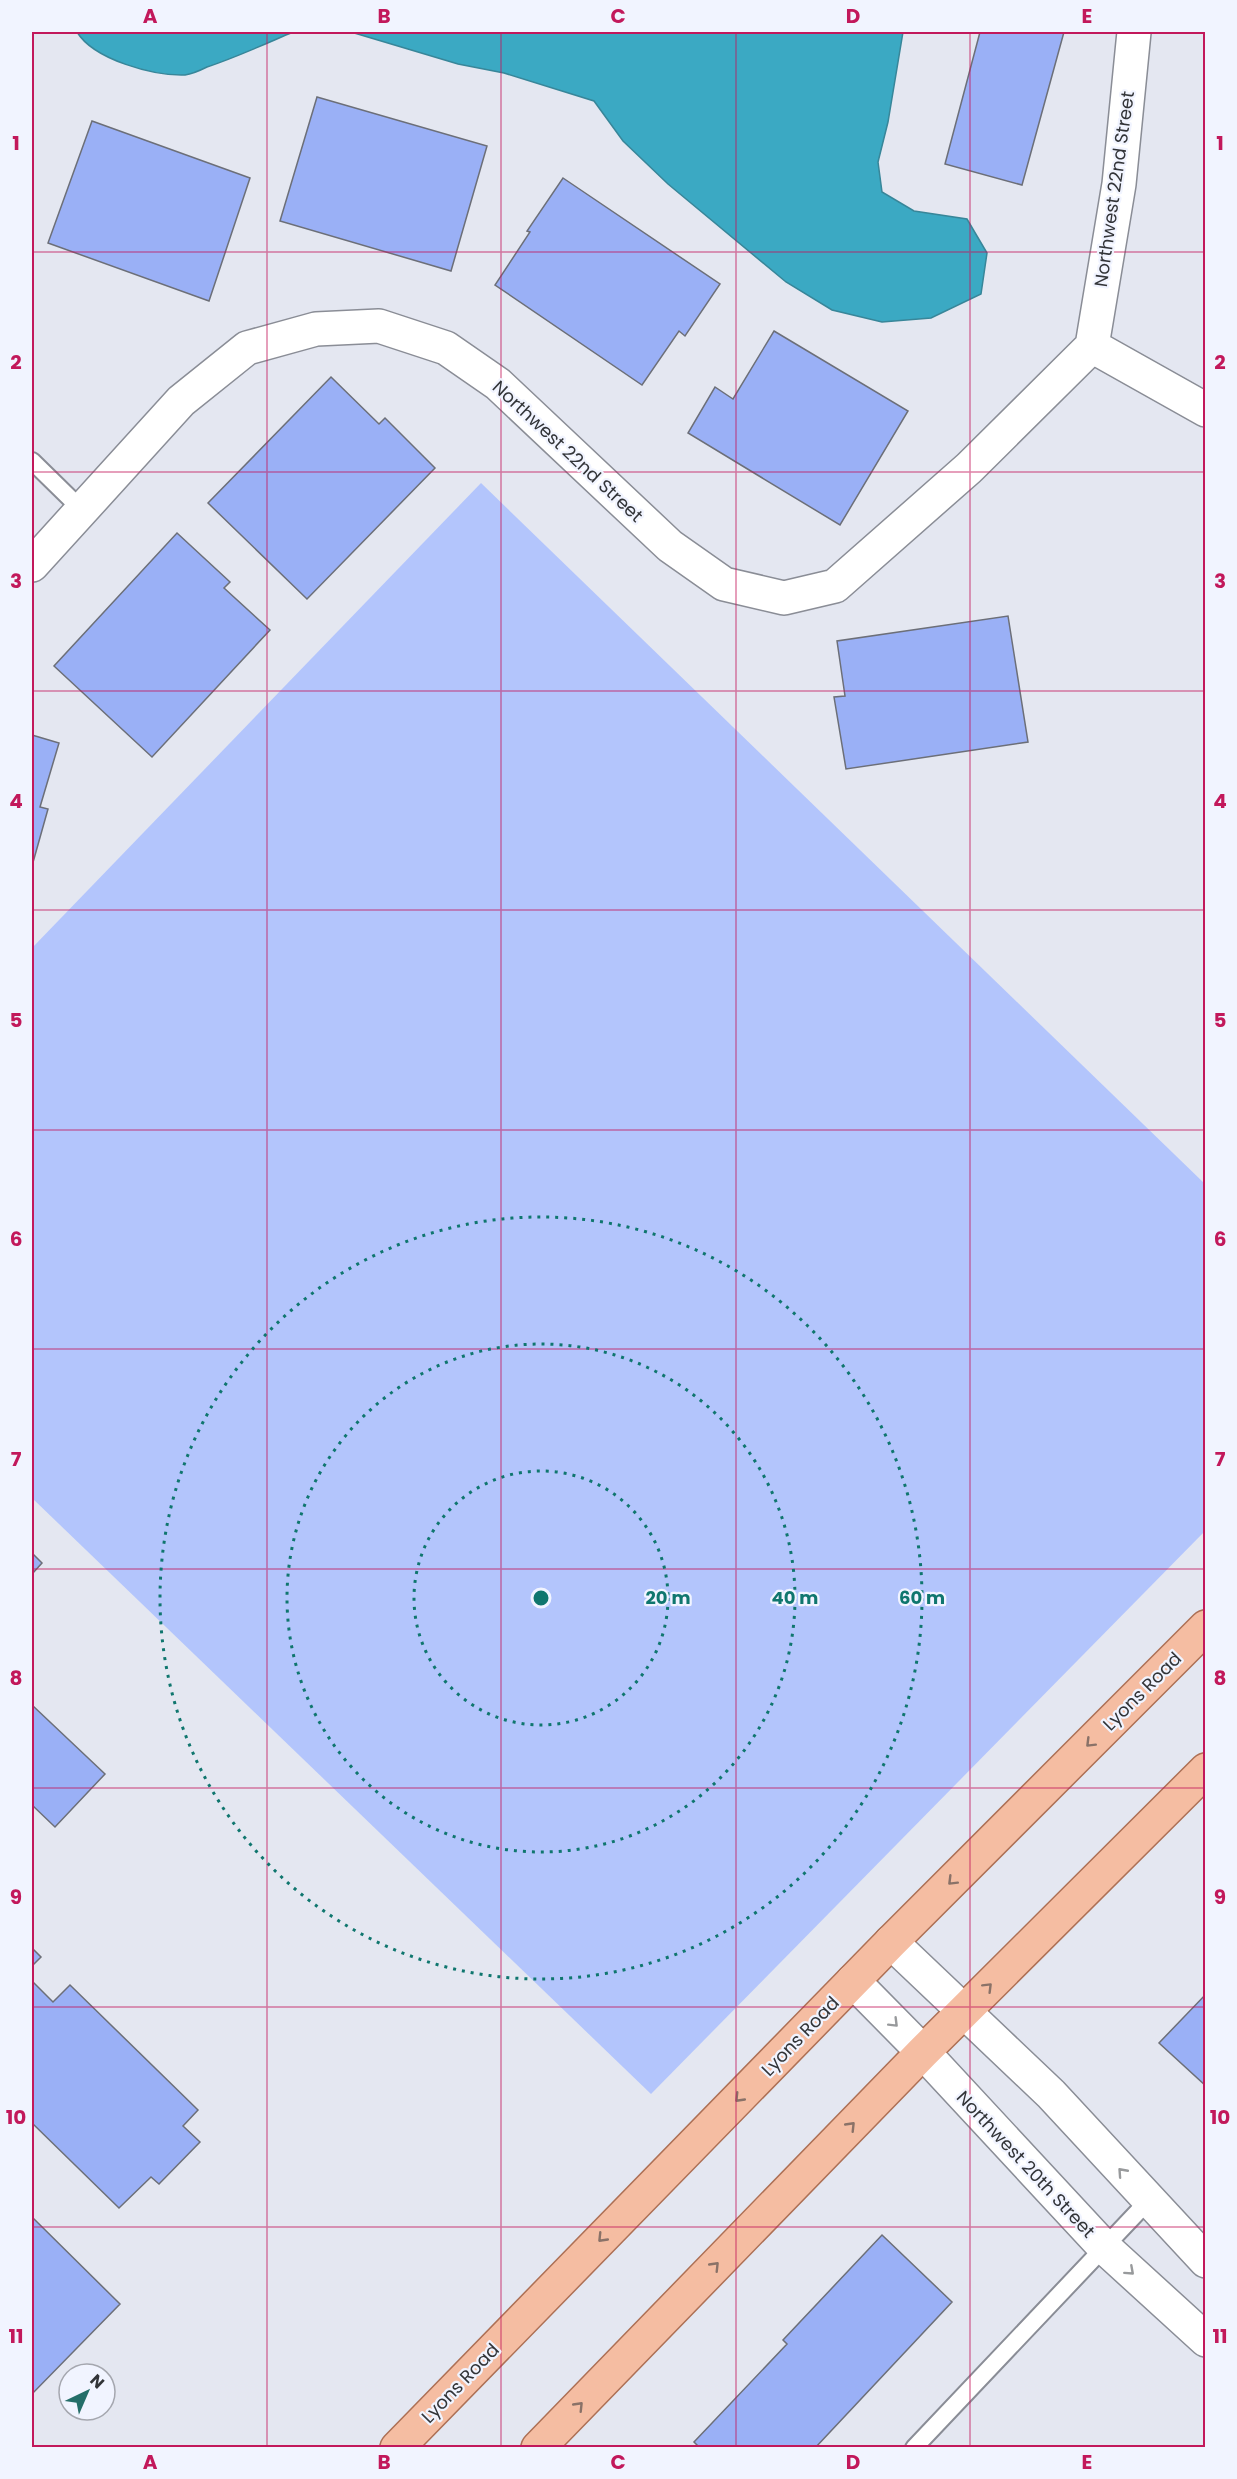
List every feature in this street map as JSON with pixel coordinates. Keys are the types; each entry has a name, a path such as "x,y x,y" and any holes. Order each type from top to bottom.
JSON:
{"main road":[{"name":"Lyons Road","path":"397,2448 891,1942 1206,1628"},
{"path":"538,2448 963,2011 1206,1770"}],"street":[{"name":"Northwest 22nd Street","path":"32,565 181,401 248,348 316,329 379,326 446,348 498,384 670,546 724,584 784,598 835,586 969,468 1092,346 1119,184 1134,32"},
{"path":"1092,346 1206,410"},
{"path":"891,1942 1051,2094 1206,2261"},
{"name":"Northwest 20th Street","path":"853,1982 923,2052 1104,2247 1206,2340"}],"lane":[{"path":"32,461 82,510"},
{"path":"914,2448 1148,2201"}],"shaded area":[{"path":"77,32 293,32 196,72 172,75 142,69 110,58 85,42"},
{"path":"351,32 903,32 888,122 878,162 882,192 914,211 967,219 987,253 981,294 931,318 882,322 832,310 786,282 668,184 623,141 594,101 504,73 458,64"},
{"path":"481,483 1205,1184 1205,1531 651,2094 32,1498 32,948"}],"building":[{"path":"980,32 1064,32 1022,185 945,164"},
{"path":"317,97 487,146 451,271 280,221"},
{"path":"92,121 250,178 209,301 48,243"},
{"path":"563,178 720,284 685,336 679,331 642,385 495,285 530,232 527,231"},
{"path":"774,331 908,411 840,525 688,433 715,387 733,399"},
{"path":"331,377 379,424 385,418 435,468 307,599 208,503"},
{"path":"177,533 230,582 224,588 270,630 152,757 54,666"},
{"path":"1008,616 1028,742 846,769 834,697 845,696 837,641"},
{"path":"32,735 59,743 40,807 48,809 32,866"},
{"path":"32,1553 42,1563 32,1574"},
{"path":"32,1705 105,1774 55,1827 32,1805"},
{"path":"32,1948 41,1957 32,1966"},
{"path":"32,1981 53,2002 70,1985 198,2110 183,2126 200,2142 159,2184 151,2177 119,2208 32,2123"},
{"path":"1206,1994 1206,2086 1159,2043"},
{"path":"32,2217 120,2304 63,2362 57,2362 57,2368 32,2394"},
{"path":"882,2235 952,2302 815,2448 700,2448 694,2442 787,2344 783,2340"}]}
